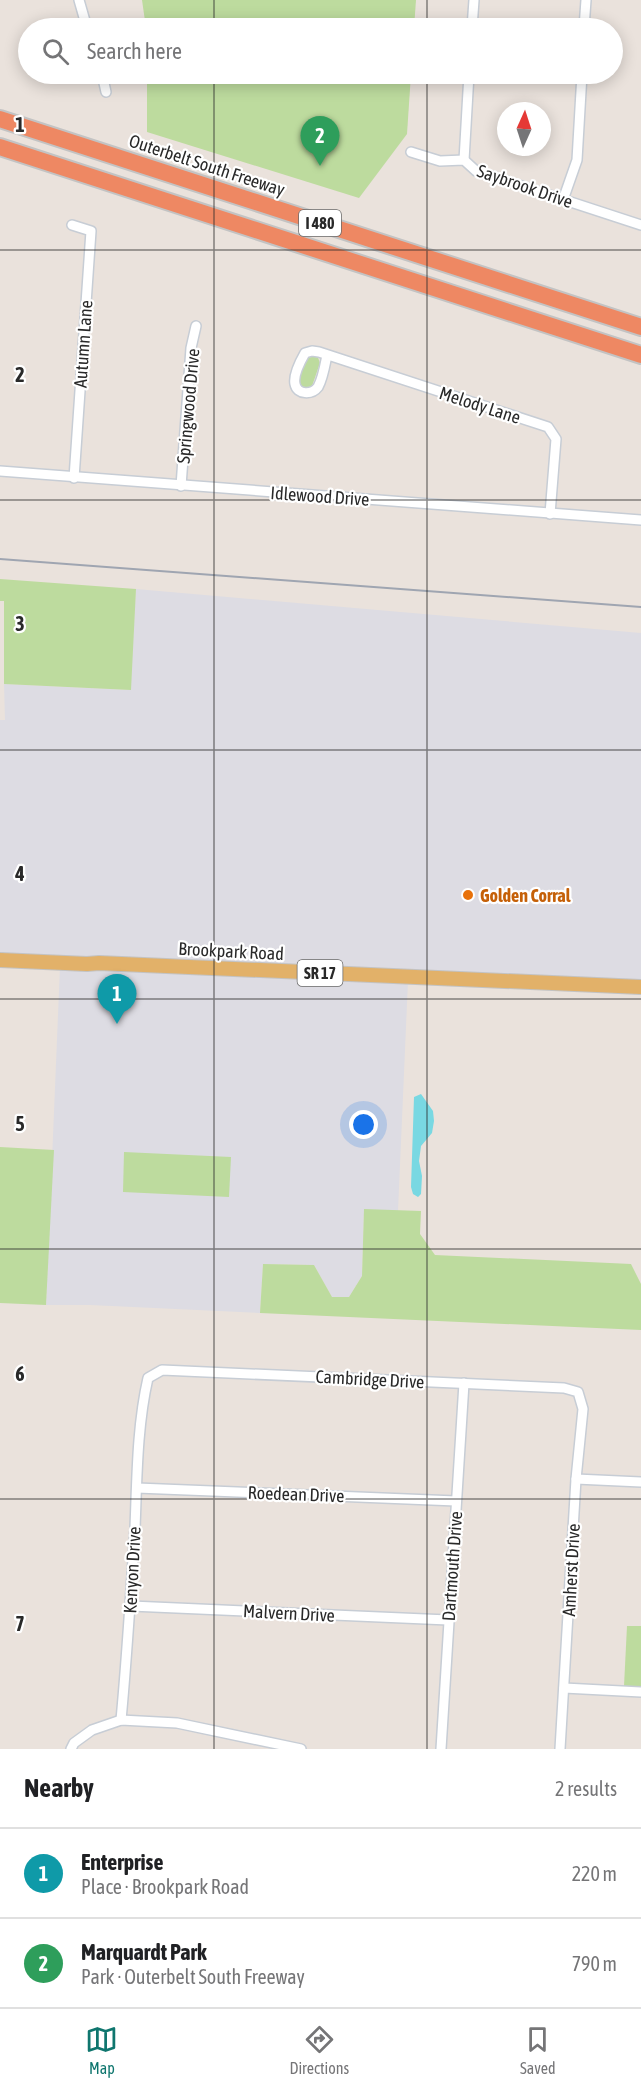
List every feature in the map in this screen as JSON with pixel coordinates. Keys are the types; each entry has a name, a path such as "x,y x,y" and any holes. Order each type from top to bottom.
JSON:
{"highway":[{"name":"Outerbelt South Freeway","path":"0,118 641,327"},
{"name":"I 480","path":"0,147 641,355"}],"main road":[{"name":"Brookpark Road","path":"0,960 641,987"}],"street":[{"path":"79,0 84,18"},
{"path":"473,18 474,0"},
{"path":"585,18 586,0"},
{"path":"104,84 106,92"},
{"path":"464,160 468,84"},
{"path":"564,200 576,160 581,84"},
{"name":"Saybrook Drive","path":"411,152 440,161 464,160 476,171 641,225"},
{"name":"Autumn Lane","path":"72,225 91,231 74,478"},
{"name":"Springwood Drive","path":"181,486 191,348 196,326"},
{"name":"Melody Lane","path":"327,355 317,388 304,393 297,389 295,378 305,352 312,351 327,355 548,427 556,439 550,514"},
{"name":"Idlewood Drive","path":"0,471 641,520"},
{"name":"Cambridge Drive","path":"162,1370 564,1388 578,1392"},
{"name":"Kenyon Drive","path":"121,1720 144,1394 148,1378 162,1370"},
{"name":"Dartmouth Drive","path":"441,1749 464,1383"},
{"name":"Amherst Drive","path":"560,1749 576,1479 583,1409 578,1392"},
{"path":"576,1479 641,1482"},
{"name":"Roedean Drive","path":"137,1488 456,1501"},
{"name":"Malvern Drive","path":"130,1606 448,1620"},
{"path":"564,1688 641,1692"},
{"path":"71,1749 74,1743 92,1730 121,1720 177,1723 301,1749"}],"shaded area":[{"path":"136,589 641,633 641,981 0,955 0,720 5,720 4,684 130,690"},
{"path":"60,967 408,981 398,1211 364,1210 362,1276 349,1297 332,1297 314,1265 263,1264 260,1313 46,1305"}],"green space":[{"path":"142,0 416,0 415,18 145,18"},
{"path":"147,84 410,84 407,134 359,198 147,132"},
{"path":"307,355 317,355 320,363 312,386 307,389 299,387 297,380"},
{"path":"0,579 136,589 131,690 4,684 4,601 0,601"},
{"path":"0,1147 54,1150 46,1305 0,1303"},
{"path":"124,1152 231,1157 229,1197 123,1192"},
{"path":"364,1209 421,1211 420,1234 435,1255 631,1264 641,1284 641,1330 260,1313 263,1264 314,1265 332,1297 349,1297 362,1276"},
{"path":"627,1626 641,1626 641,1687 624,1686"}],"water":[{"path":"421,1094 433,1111 434,1121 432,1133 421,1146 419,1161 422,1176 421,1194 418,1197 413,1194 411,1187 414,1097"}],"railway":[{"path":"0,559 641,607"}],"place":[{"name":"Marquardt Park","path":"320,166"},
{"name":"Golden Corral","path":"468,895"},
{"name":"Enterprise","path":"117,1024"}]}
